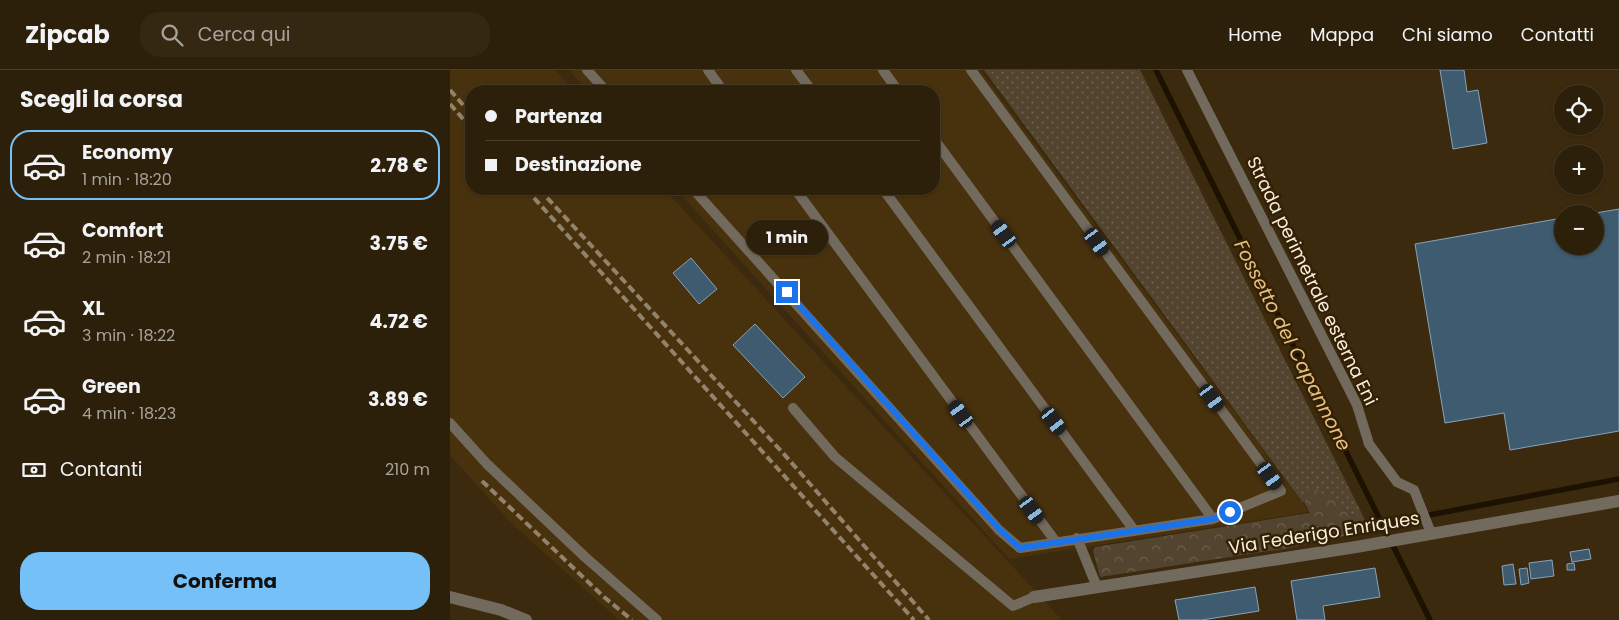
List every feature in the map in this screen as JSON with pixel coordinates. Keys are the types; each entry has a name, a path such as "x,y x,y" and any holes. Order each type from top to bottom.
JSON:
{"street":[{"name":"Via Federigo Enriques","path":"1034,597 1356,547 1426,530 1619,502"},
{"path":"450,597 501,610 526,620"}],"lane":[{"path":"587,70 601,85"},
{"path":"708,70 719,85"},
{"path":"796,70 807,85"},
{"path":"883,70 894,85"},
{"path":"699,195 1000,530 1020,548 1213,519 1281,491 970,70"},
{"name":"Strada perimetrale esterna Eni","path":"1187,70 1358,405 1370,444 1397,482 1414,490 1426,530"},
{"path":"940,148 1213,519"},
{"path":"799,195 1056,542"},
{"path":"887,195 1134,530"},
{"path":"793,408 835,457 1014,606 1034,597"},
{"path":"450,423 501,477 657,620"},
{"path":"1077,538 1097,587"}],"shaded area":[{"path":"450,70 555,70 569,85 465,85 465,195 670,195 1062,620 619,620 510,522 450,455"},
{"path":"569,70 980,70 1309,512 1009,559 681,195 940,195 940,85 583,85"}],"green space":[{"path":"984,70 1140,70 1365,520 1349,514 1334,500 1304,500 1303,503"},
{"path":"1316,489 1334,500 1349,514 1365,520 1371,530 1289,548 1100,577 1093,551 1095,547 1310,513 1305,499 1307,492"}],"building":[{"path":"1440,70 1464,70 1467,92 1478,90 1487,143 1453,149"},
{"path":"1619,209 1619,431 1510,450 1504,413 1445,423 1415,244 1554,219 1554,255 1604,255 1604,212"},
{"path":"691,258 717,289 699,304 673,273"},
{"path":"755,324 805,377 783,398 733,345"},
{"path":"1589,549 1591,559 1572,562 1570,552"},
{"path":"1552,560 1554,576 1531,579 1529,563"},
{"path":"1574,563 1575,570 1567,570 1567,564"},
{"path":"1513,564 1516,584 1504,585 1502,566"},
{"path":"1375,568 1380,597 1323,606 1325,620 1297,620 1291,581"},
{"path":"1527,568 1529,583 1521,585 1519,569"},
{"path":"1255,587 1259,611 1202,620 1179,620 1175,600"}],"waterway":[{"name":"Fossetto del Capannone","path":"1156,70 1430,620"},
{"path":"1382,524 1619,479"}],"railway":[{"path":"450,90 465,107"},
{"path":"450,104 465,121"},
{"path":"531,195 914,620"},
{"path":"545,195 783,453 929,620"},
{"path":"482,481 604,597 632,620"}],"route":[{"path":"787,292 1000,530 1020,548 1213,519 1230,512"}]}
